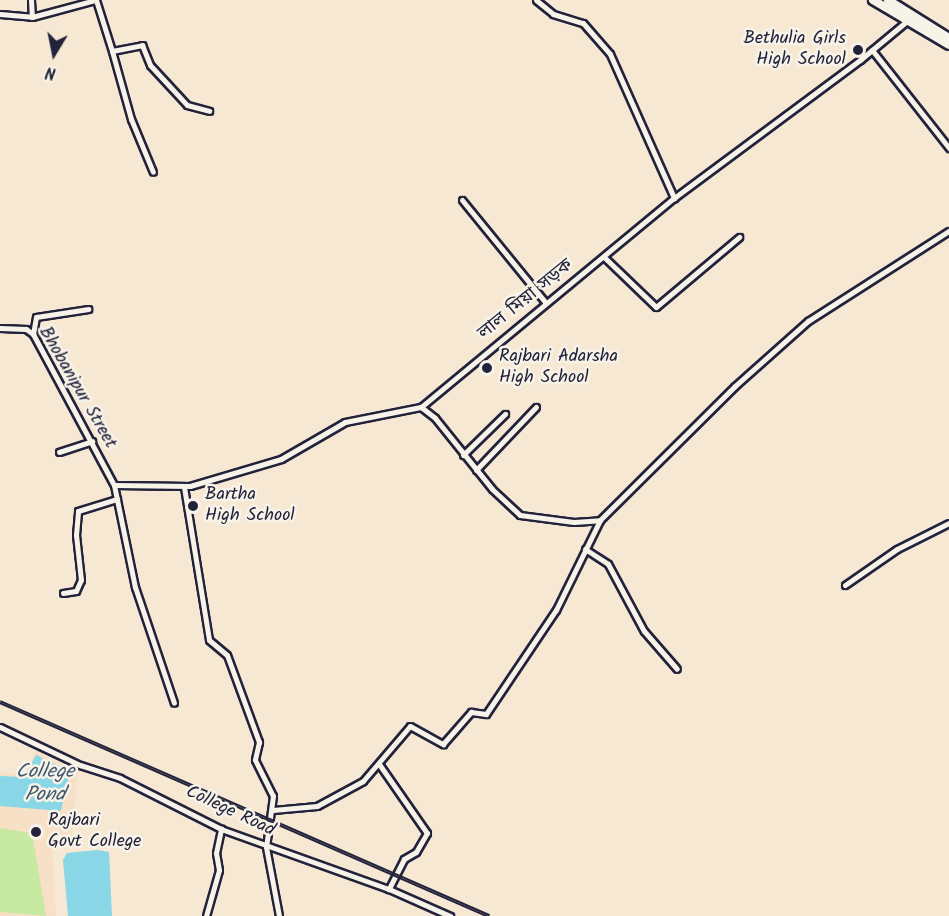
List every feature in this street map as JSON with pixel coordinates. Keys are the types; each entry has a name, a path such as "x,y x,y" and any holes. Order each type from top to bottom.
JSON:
{"main road":[{"path":"873,0 949,45"},
{"path":"888,0 949,38"}],"street":[{"path":"31,0 32,17"},
{"path":"0,14 32,17 96,0 130,119 153,172"},
{"path":"536,0 553,14 583,23 610,54 674,198"},
{"name":"লাল মিয়া সড়ক","path":"114,485 184,487 281,459 345,422 421,407 674,198 872,50 907,21"},
{"path":"112,51 142,45 150,66 187,105 209,111"},
{"path":"872,50 949,148"},
{"path":"462,200 546,303"},
{"path":"273,810 317,806 363,781 410,726 442,744 471,712 482,715 489,711 556,610 600,520 735,386 808,321 923,244 949,231"},
{"path":"604,257 656,306 739,237"},
{"path":"33,334 36,317 88,309"},
{"name":"Bhobanipur Street","path":"0,328 26,329 33,334 114,485 135,586 174,703"},
{"path":"421,407 435,418 476,470 520,515 574,522 600,520"},
{"path":"476,470 536,407"},
{"path":"463,455 505,414"},
{"path":"59,452 92,441"},
{"path":"184,487 209,640 228,655 259,742 255,760 269,782 273,810 266,847 279,916"},
{"path":"63,593 76,591 81,580 76,535 78,511 117,498"},
{"path":"845,585 897,549 949,523"},
{"path":"585,549 608,564 644,631 677,669"},
{"name":"College Road","path":"0,727 80,765 120,778 222,829 266,847 389,889 450,916"},
{"path":"379,764 428,833 416,852 404,859 389,889"},
{"path":"206,916 219,870 216,853 222,829"}],"shaded area":[{"name":"Rajbari Govt College","path":"35,751 78,772 71,843 52,847 56,916 0,916 0,772 26,774"}],"green space":[{"path":"0,828 32,833 46,916 0,912"}],"water":[{"name":"College Pond","path":"36,755 70,771 61,811 0,806 0,776 24,777"},
{"path":"98,850 109,852 112,916 68,916 63,860 67,853"}],"railway":[{"path":"0,702 489,916"}],"place":[{"name":"Bethulia Girls High School","path":"858,50"},
{"name":"Rajbari Adarsha High School","path":"487,368"},
{"name":"Bartha High School","path":"193,506"},
{"name":"Rajbari Govt College","path":"36,832"}]}
